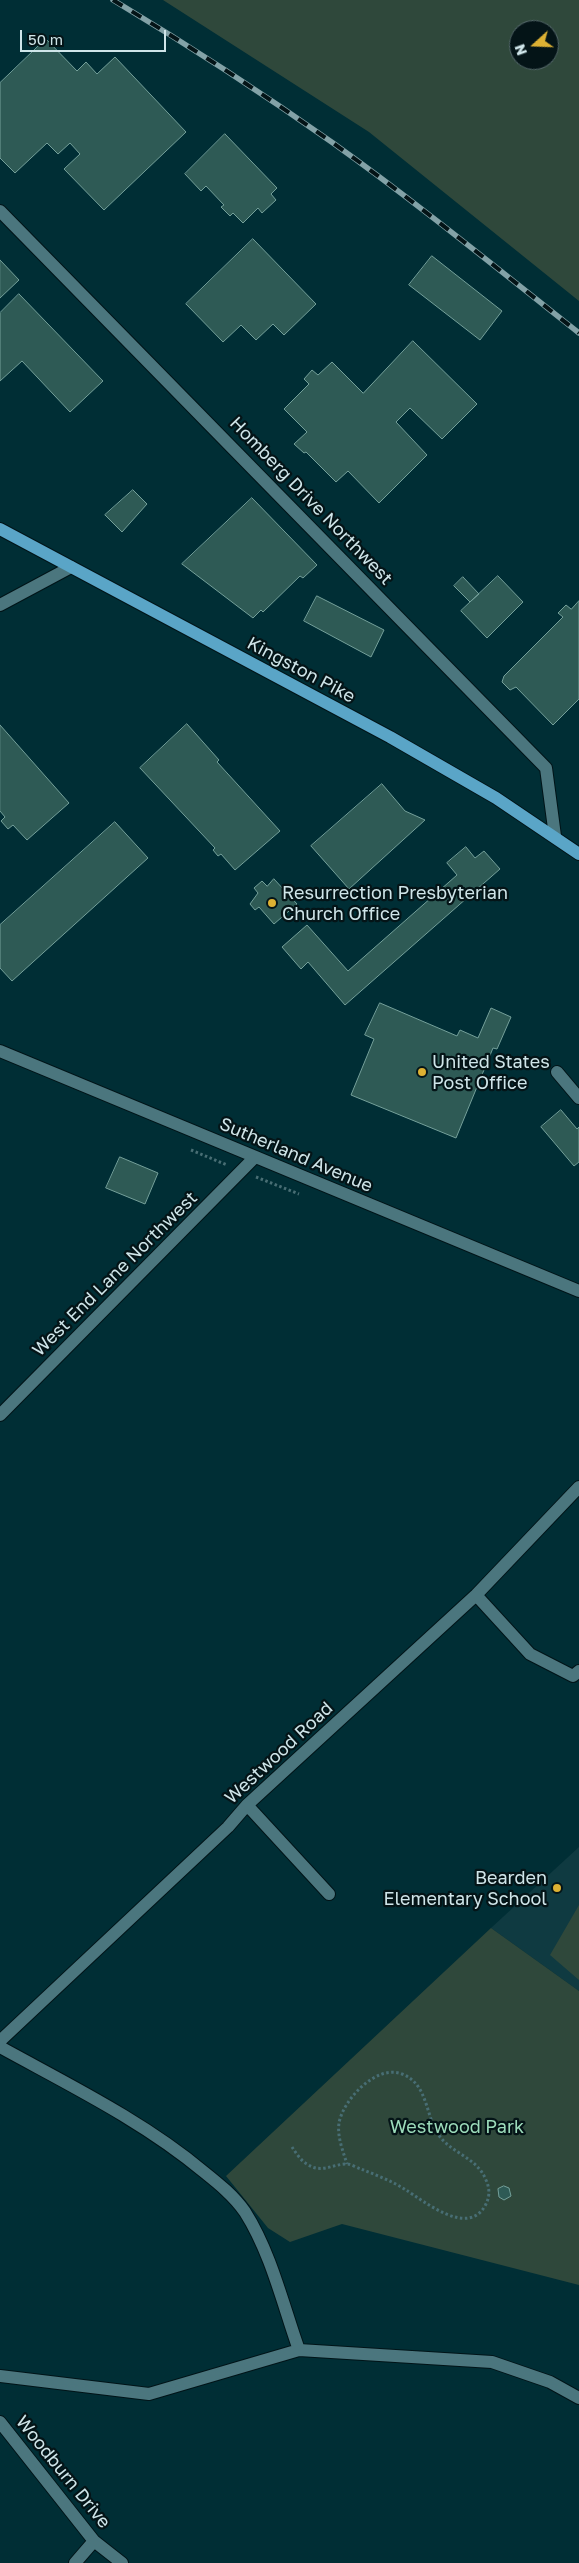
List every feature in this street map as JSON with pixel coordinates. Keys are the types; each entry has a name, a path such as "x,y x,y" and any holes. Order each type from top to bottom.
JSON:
{"main road":[{"name":"Kingston Pike","path":"0,529 390,737 496,798 556,836 579,854"}],"street":[{"name":"Homberg Drive Northwest","path":"0,211 546,768 556,836"},
{"path":"0,605 71,567"},
{"name":"Sutherland Avenue","path":"0,1051 579,1291"},
{"path":"557,1072 579,1098"},
{"name":"West End Lane Northwest","path":"0,1415 255,1157"},
{"name":"Westwood Road","path":"0,2041 228,1827 247,1805 476,1595 579,1487"},
{"path":"476,1595 530,1654 573,1676 579,1671"},
{"path":"247,1805 329,1894"},
{"path":"0,2047 145,2129 191,2161 225,2189 243,2210 256,2231 299,2350"},
{"path":"0,2376 148,2394 299,2350 492,2362 550,2382 579,2398"},
{"name":"Woodburn Drive","path":"0,2422 94,2541 122,2563"},
{"path":"75,2563 94,2541"}],"path":[{"path":"292,2147 306,2164 316,2169 347,2164 396,2184 436,2210 461,2217 477,2214 484,2208 489,2194 481,2170 443,2141 437,2133 425,2098 418,2087 403,2074 396,2072 385,2073 366,2084 351,2099 342,2114 339,2134 347,2164"}],"shaded area":[{"name":"Bearden Elementary School","path":"579,1847 579,1991 491,1928"}],"green space":[{"path":"163,0 579,0 579,301 369,132"},
{"path":"579,1905 579,1980 550,1955"},
{"name":"Westwood Park","path":"491,1928 579,1991 579,2285 342,2224 290,2242 268,2228 226,2176"}],"building":[{"path":"46,39 77,71 86,62 97,74 115,57 186,132 104,210 64,169 80,154 70,143 58,154 47,143 15,173 0,158 0,83"},
{"path":"225,134 277,188 271,194 276,200 262,213 258,208 243,223 233,213 230,216 221,207 224,205 206,186 201,191 185,174"},
{"path":"253,239 316,304 284,335 273,324 256,340 241,325 223,342 186,304"},
{"path":"432,256 502,311 480,340 409,285"},
{"path":"0,260 19,280 0,298"},
{"path":"19,294 103,381 70,412 22,361 0,381 0,313"},
{"path":"413,341 477,404 442,439 410,408 396,422 427,455 379,503 348,471 336,482 306,452 304,453 294,444 307,432 284,409 309,384 304,379 312,370 318,375 332,362 363,393"},
{"path":"133,490 147,504 122,532 105,515"},
{"path":"252,498 317,565 303,578 300,576 263,612 261,610 253,618 182,564"},
{"path":"498,576 523,602 487,638 461,611"},
{"path":"463,577 479,594 470,602 454,586"},
{"path":"317,596 384,630 371,657 304,621"},
{"path":"579,601 579,699 553,725 516,687 510,690 502,682 504,676 563,617 558,613 566,605 571,609"},
{"path":"187,724 219,760 217,762 280,831 235,870 221,854 218,856 213,850 215,848 140,768"},
{"path":"0,725 69,803 27,840 13,825 8,829 1,821 5,817 0,811"},
{"path":"382,784 405,811 425,820 349,889 311,846"},
{"path":"115,822 148,858 12,981 0,968 0,925"},
{"path":"466,847 475,858 484,851 500,869 345,1005 308,962 301,969 282,947 307,925 348,971 457,875 447,863"},
{"path":"274,879 297,904 274,924 259,907 255,910 250,904 258,893 254,888 262,881 267,886"},
{"name":"United States Post Office","path":"380,1003 457,1036 460,1030 478,1038 491,1008 511,1017 497,1049 493,1048 456,1138 351,1095 374,1039 365,1035"},
{"path":"561,1110 577,1129 579,1127 579,1162 574,1166 541,1127"},
{"path":"120,1157 158,1173 145,1204 106,1188"},
{"path":"504,2186 509,2188 511,2196 504,2200 499,2197 498,2189"}],"railway":[{"path":"113,0 225,70 333,143 579,333"}],"place":[{"name":"Resurrection Presbyterian Church Office","path":"272,903"},
{"name":"United States Post Office","path":"422,1072"},
{"name":"Bearden Elementary School","path":"557,1888"}]}
